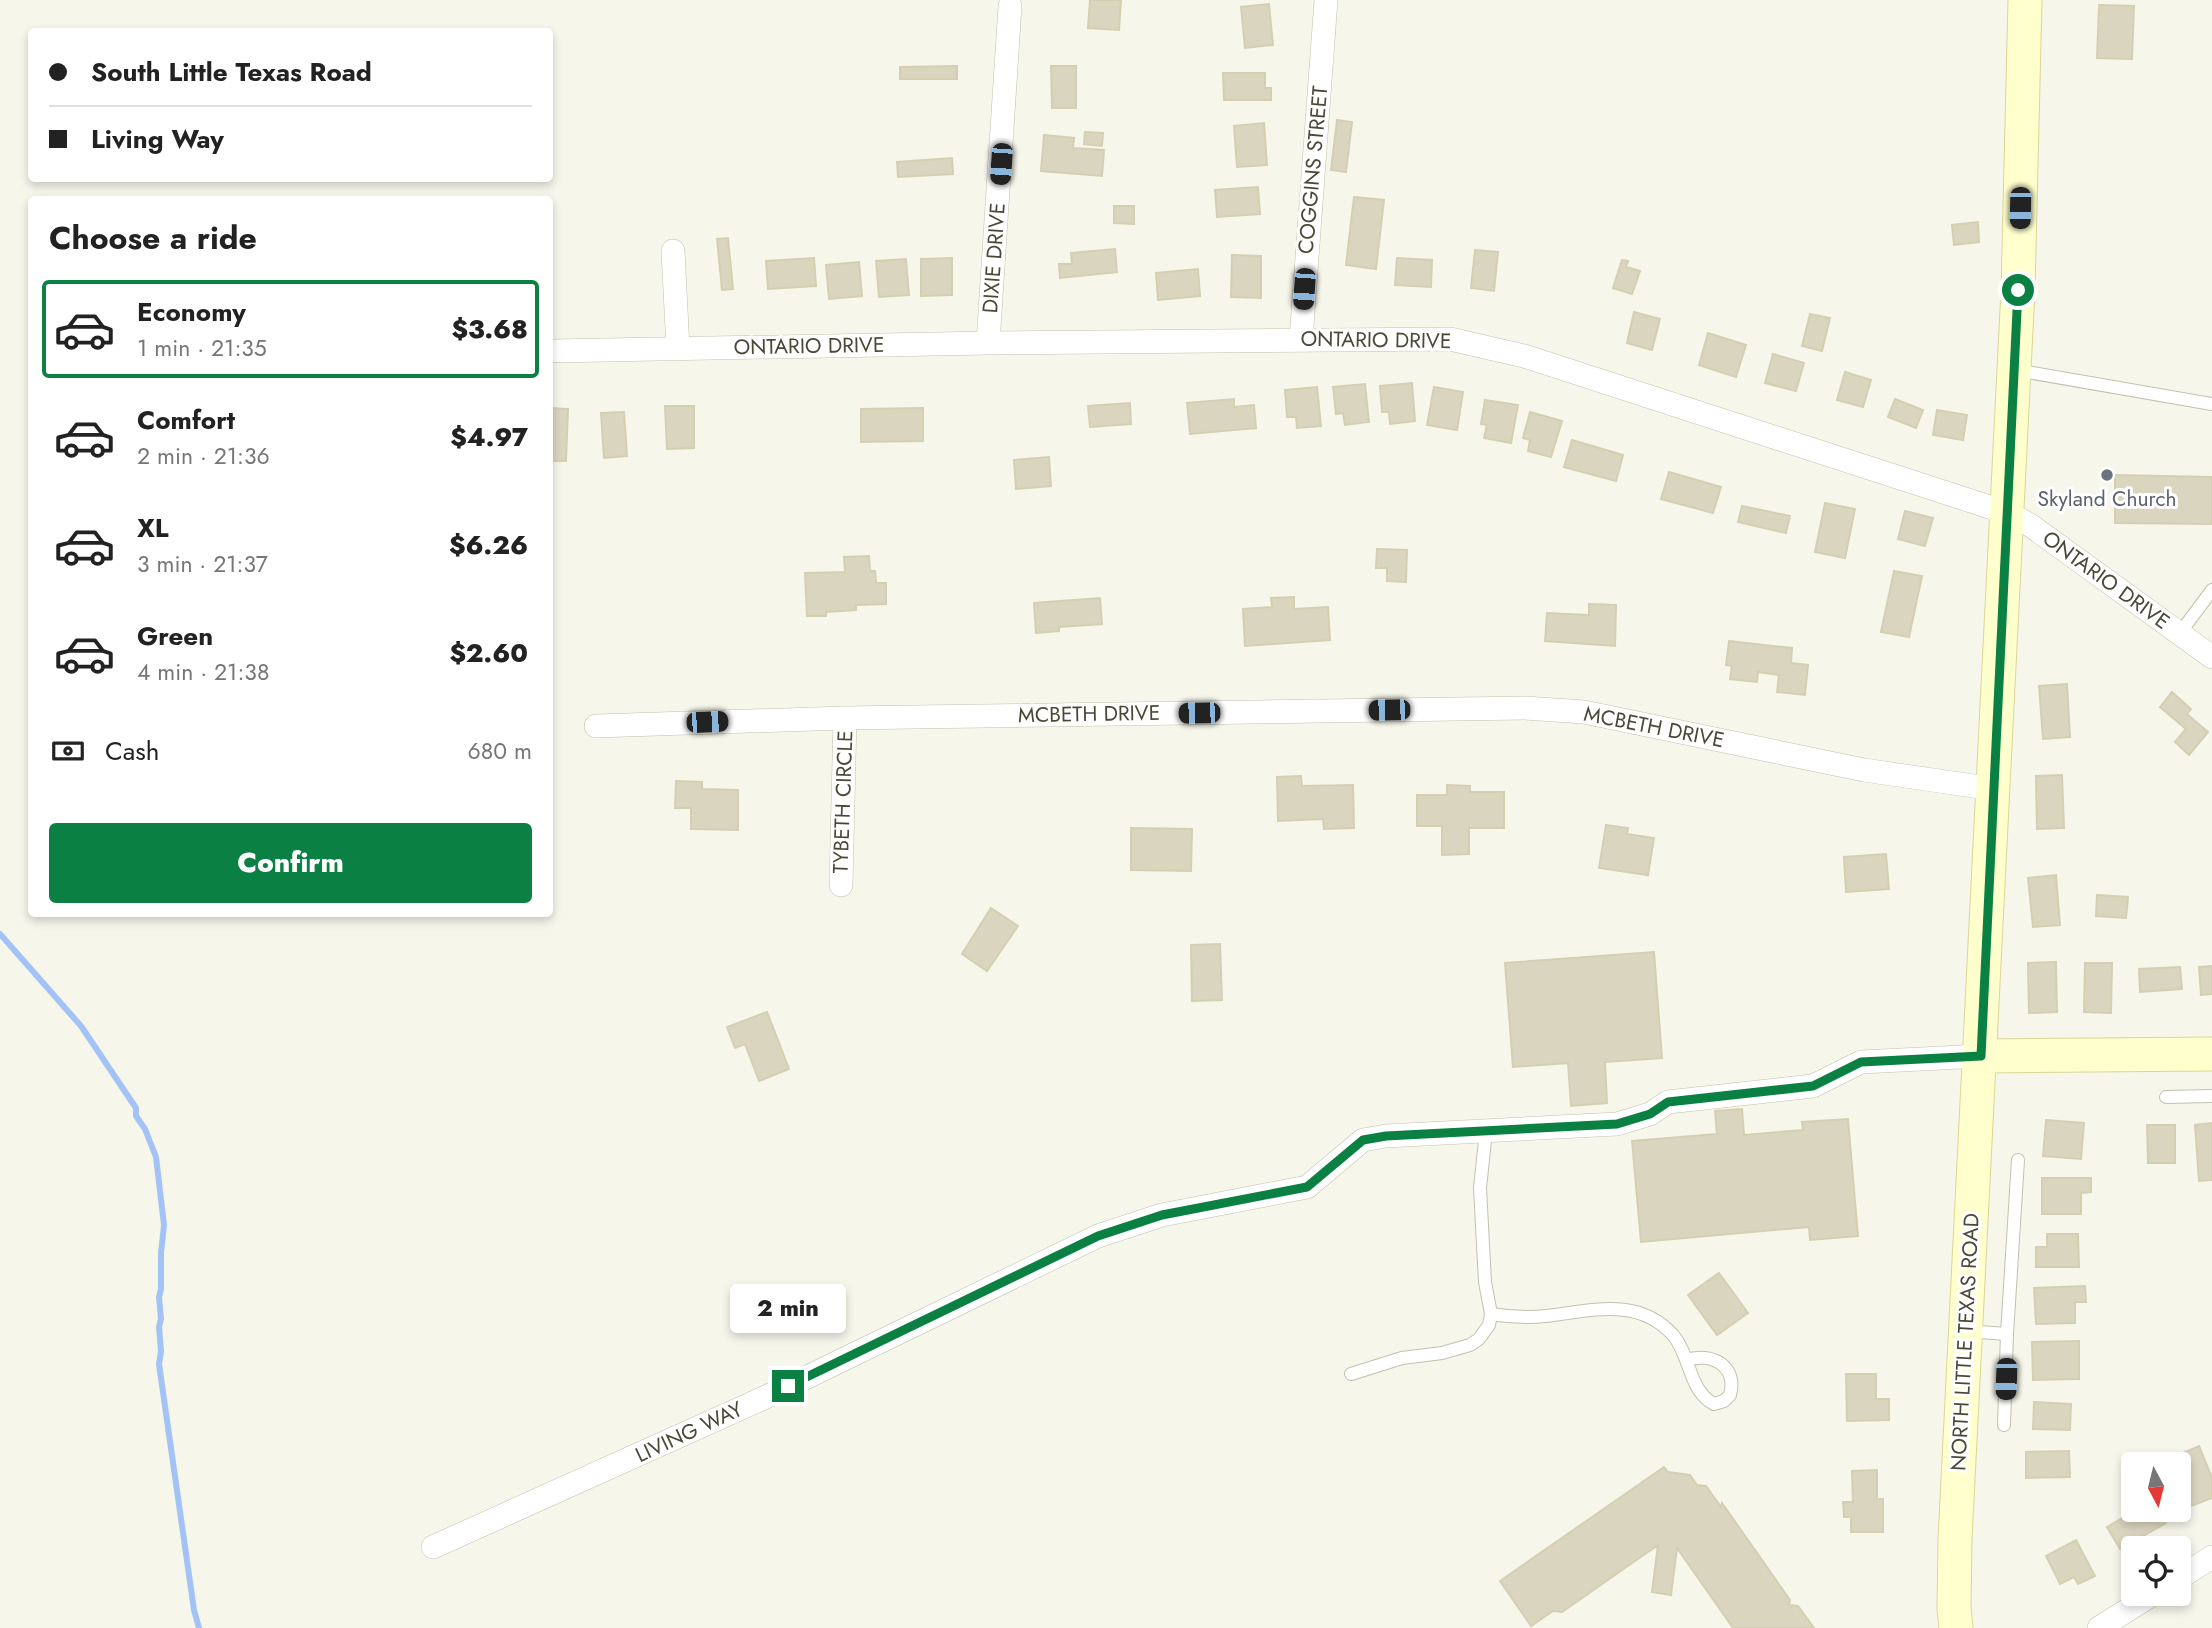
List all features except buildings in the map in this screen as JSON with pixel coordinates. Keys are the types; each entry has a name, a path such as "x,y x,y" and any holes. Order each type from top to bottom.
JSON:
{"street":[{"name":"COGGINS STREET","path":"1301,339 1308,213 1324,52 1326,0"},
{"name":"NORTH LITTLE TEXAS ROAD","path":"1956,1628 1955,1539 2008,513 2025,0"},
{"name":"DIXIE DRIVE","path":"988,343 1010,6"},
{"path":"673,251 678,349"},
{"name":"ONTARIO DRIVE","path":"553,351 988,343 1450,339 1524,356 2008,513 2031,526 2212,657"},
{"name":"MCBETH DRIVE","path":"596,726 845,718 1525,708 1584,712 1864,770 1994,789"},
{"name":"TYBETH CIRCLE","path":"841,885 845,718"},
{"path":"1981,1056 2212,1054"},
{"name":"LIVING WAY","path":"433,1547 766,1397 1098,1236 1162,1215 1307,1187 1363,1140 1386,1136 1617,1124 1650,1114 1668,1102 1813,1086 1861,1062 1981,1056"},
{"path":"2191,1571 2211,1559"},
{"path":"2099,1628 2134,1606"}],"lane":[{"path":"2014,370 2212,404"},
{"path":"2180,633 2212,590"},
{"path":"2166,1097 2212,1096"},
{"path":"1351,1374 1402,1358 1442,1353 1470,1345 1483,1333 1491,1314 1485,1282 1480,1188 1486,1130"},
{"path":"2004,1425 2018,1160"},
{"path":"1491,1314 1519,1318 1600,1309 1622,1309 1647,1314 1672,1334 1686,1360"},
{"path":"1966,1331 2007,1334"}],"waterway":[{"path":"0,934 81,1026 136,1108 136,1116 145,1129 156,1157 164,1225 159,1297 159,1364 194,1610 199,1628"}],"place":[{"name":"Skyland Church","path":"2107,475"}],"route":[{"path":"788,1386 1098,1236 1162,1215 1307,1187 1363,1140 1386,1136 1617,1124 1650,1114 1668,1102 1813,1086 1861,1062 1981,1056 2018,290"}]}
